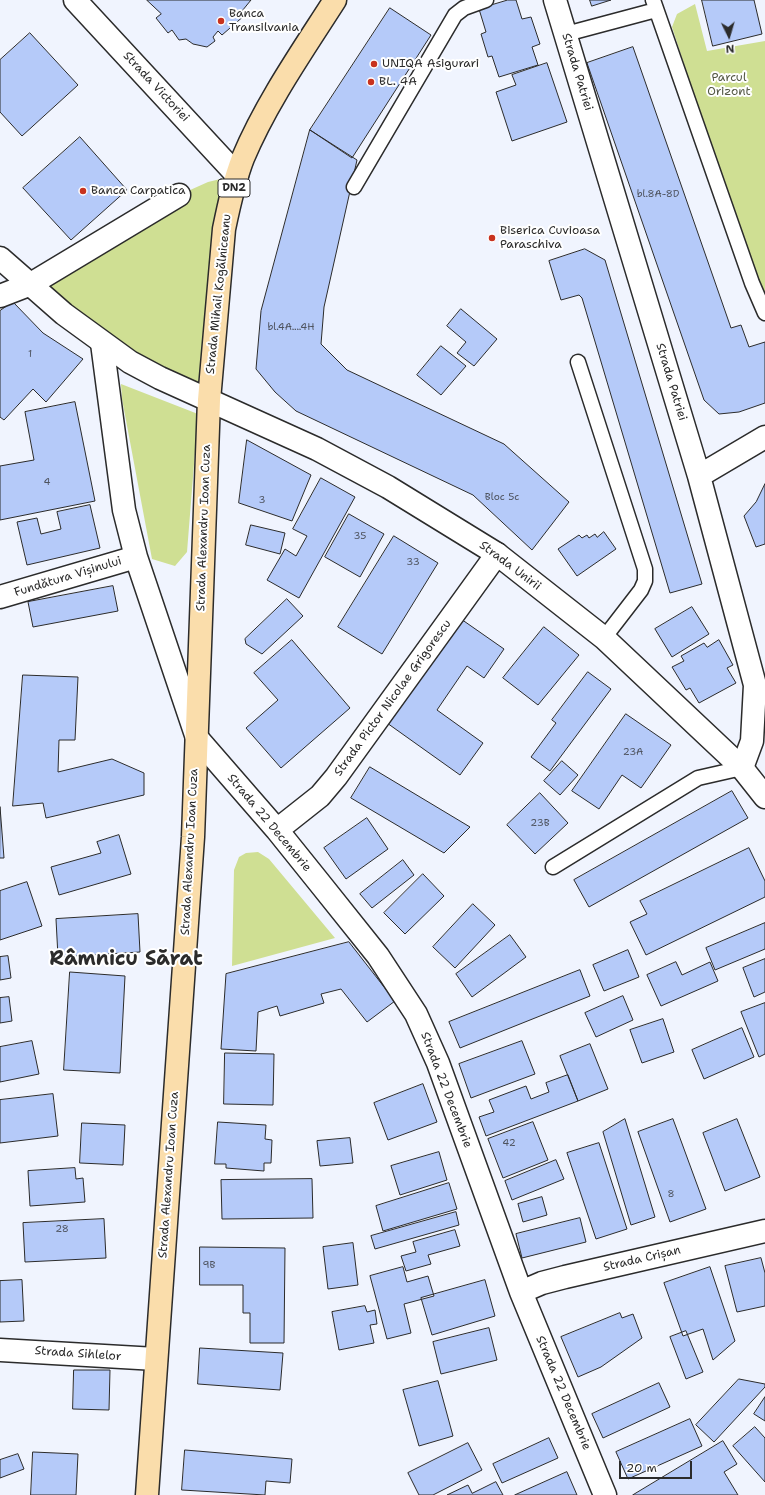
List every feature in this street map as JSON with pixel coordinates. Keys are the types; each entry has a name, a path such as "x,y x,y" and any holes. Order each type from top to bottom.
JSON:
{"main road":[{"name":"Strada Mihail Kogălniceanu","path":"209,400 224,229 237,175 243,158 266,113 335,0"},
{"name":"Strada Alexandru Ioan Cuza","path":"147,1495 192,845 209,400"}],"street":[{"name":"Strada Victoriei","path":"75,0 237,175"},
{"name":"Strada Patriei","path":"555,0 699,476 755,685 752,742 742,768"},
{"path":"0,296 31,284 179,195"},
{"name":"Strada Unirii","path":"0,258 64,314 130,362 160,378 317,449 388,488 497,554 604,638 742,768 765,797"},
{"path":"102,343 121,489 136,557 196,738"},
{"path":"699,476 765,437"},
{"name":"Strada Pictor Nicolae Grigorescu","path":"277,830 320,796 336,778 497,554"},
{"name":"Fundătura Vișinului","path":"0,597 136,557"},
{"name":"Strada 22 Decembrie","path":"196,738 277,830 378,956 416,1014 438,1063 521,1292 605,1495"},
{"name":"Strada Crișan","path":"521,1292 542,1283 565,1277 765,1230"},
{"name":"Strada Sihlelor","path":"0,1350 156,1359"}],"lane":[{"path":"354,187 455,16 464,8 486,0"},
{"path":"566,34 654,5 752,283 765,313"},
{"path":"578,362 645,569 645,581 641,590 604,638"},
{"path":"553,867 698,778 742,768"}],"green space":[{"name":"Parcul Orizont","path":"695,4 707,51 765,41 765,316 672,27 677,14"},
{"path":"237,175 209,400 130,362 31,284 179,195 208,182"},
{"path":"121,384 198,414 187,552 175,566 152,559 122,399"},
{"path":"258,852 269,859 335,938 232,966 234,870 239,857 246,853"}],"building":[{"path":"147,0 251,0 242,11 245,15 222,35 218,31 213,37 215,41 207,47 193,44 186,39 179,40 172,30 168,33 156,18 161,14"},
{"path":"508,0 516,0 522,19 531,17 540,44 532,47 538,65 499,77 492,56 488,57 481,34 486,32 479,9"},
{"path":"590,0 611,0 592,6"},
{"path":"702,0 754,0 762,34 713,46"},
{"name":"BL. 4A","path":"390,8 431,35 352,158 310,130"},
{"path":"30,33 78,85 22,136 0,112 0,60"},
{"path":"633,47 731,328 741,325 749,347 765,342 765,403 739,412 719,414 704,400 587,63"},
{"path":"547,63 567,122 512,141 496,92 516,85 512,75"},
{"path":"310,130 357,160 324,307 321,344 347,370 504,444 569,502 532,550 473,495 296,411 275,392 256,369 261,311"},
{"path":"80,137 127,190 71,240 23,188"},
{"path":"585,249 605,260 702,584 670,593 582,298 579,295 561,300 549,261"},
{"path":"13,302 43,333 83,359 46,402 33,389 4,420 0,417 0,311"},
{"path":"461,309 497,339 474,366 457,353 466,342 447,326"},
{"path":"441,346 466,366 441,395 417,375"},
{"path":"75,402 95,501 0,520 0,466 34,460 25,412"},
{"path":"247,440 311,475 292,521 239,503"},
{"path":"321,478 355,497 299,598 267,580 285,549 296,556 307,536 293,529"},
{"path":"765,484 765,544 756,547 744,516 756,502"},
{"path":"90,505 100,548 27,565 17,522 37,518 41,534 61,529 57,512"},
{"path":"349,514 384,534 360,577 325,557"},
{"path":"251,525 285,533 280,554 246,545"},
{"path":"604,532 616,549 577,576 558,549 579,535 582,538 587,535 589,538 595,534 597,537"},
{"path":"394,536 438,563 382,654 338,627"},
{"path":"113,586 118,611 33,627 28,602"},
{"path":"287,599 303,616 262,654 246,644 245,639"},
{"path":"692,607 709,634 672,657 655,629"},
{"path":"461,619 504,649 484,678 467,666 437,710 483,743 460,775 387,723"},
{"path":"544,627 579,655 538,705 503,678"},
{"path":"292,640 350,708 281,768 246,728 278,700 254,673"},
{"path":"719,640 733,665 727,668 736,683 699,703 690,688 686,690 672,667 684,661 681,656 704,643 707,647"},
{"path":"588,672 611,689 550,771 531,757 556,723 552,720"},
{"path":"23,675 78,677 75,740 59,740 58,772 112,759 144,773 144,795 46,818 43,803 13,806"},
{"path":"626,714 671,745 641,788 622,775 599,809 572,791"},
{"path":"562,761 578,775 560,795 544,781"},
{"path":"370,767 470,827 444,853 351,798"},
{"path":"732,791 748,818 589,907 574,880"},
{"path":"540,793 568,823 535,854 507,825"},
{"path":"0,807 4,858 0,858"},
{"path":"367,818 388,849 346,879 324,848"},
{"path":"119,835 131,874 59,895 51,867 101,853 97,842"},
{"path":"749,848 765,881 765,897 646,955 630,922 647,914 640,901"},
{"path":"403,860 414,875 372,908 360,894"},
{"path":"423,874 444,896 405,934 384,913"},
{"path":"27,882 42,926 0,940 0,891"},
{"path":"473,904 495,925 455,968 433,947"},
{"path":"138,914 140,952 58,957 56,919"},
{"path":"765,923 765,949 715,970 706,948"},
{"path":"510,935 526,957 472,997 456,974"},
{"path":"349,942 395,1001 367,1022 341,989 321,994 324,1003 280,1016 277,1006 258,1012 256,1051 221,1049 226,974"},
{"path":"628,950 639,977 604,991 593,965"},
{"path":"8,956 11,978 0,980 0,957"},
{"path":"765,959 765,992 754,997 743,968"},
{"path":"676,962 682,975 710,962 718,981 661,1006 647,975"},
{"path":"580,970 590,996 460,1048 449,1022"},
{"path":"70,972 125,976 120,1073 64,1070"},
{"path":"623,996 633,1020 596,1037 585,1013"},
{"path":"9,997 12,1021 0,1023 0,998"},
{"path":"765,1003 765,1054 759,1057 741,1012"},
{"path":"663,1019 674,1052 642,1063 630,1030"},
{"path":"742,1028 754,1057 704,1079 692,1050"},
{"path":"32,1041 39,1074 0,1082 0,1047"},
{"path":"522,1041 535,1074 471,1098 459,1064"},
{"path":"590,1044 608,1089 578,1101 560,1056"},
{"path":"225,1053 274,1054 273,1105 224,1104"},
{"path":"568,1075 578,1101 486,1136 479,1117 494,1112 489,1100 526,1086 531,1099 549,1092 546,1083"},
{"path":"423,1084 437,1122 388,1140 374,1103"},
{"path":"53,1094 58,1136 0,1143 0,1100"},
{"path":"625,1119 655,1217 631,1225 603,1132"},
{"path":"673,1119 706,1209 670,1222 638,1132"},
{"path":"737,1119 760,1177 725,1191 703,1133"},
{"path":"218,1122 266,1125 265,1139 272,1140 271,1163 264,1163 264,1171 226,1168 226,1164 215,1164"},
{"path":"533,1122 548,1160 503,1178 488,1139"},
{"path":"82,1123 125,1125 123,1165 80,1163"},
{"path":"350,1138 353,1163 320,1166 317,1141"},
{"path":"599,1143 627,1229 596,1239 567,1153"},
{"path":"439,1152 447,1180 400,1195 391,1166"},
{"path":"556,1160 564,1179 512,1200 505,1181"},
{"path":"75,1168 76,1179 83,1178 85,1202 30,1206 28,1171"},
{"path":"312,1179 313,1218 222,1219 221,1180"},
{"path":"449,1183 457,1209 383,1231 376,1206"},
{"path":"542,1197 547,1215 523,1222 518,1204"},
{"path":"456,1212 459,1225 375,1249 371,1236"},
{"path":"580,1218 586,1242 522,1258 516,1234"},
{"path":"104,1219 106,1258 25,1262 23,1223"},
{"path":"455,1230 460,1246 428,1255 431,1264 406,1271 401,1256 416,1252 413,1242"},
{"path":"353,1243 358,1285 328,1289 323,1247"},
{"path":"200,1247 285,1248 284,1343 250,1343 250,1313 243,1313 243,1285 200,1285"},
{"path":"761,1258 765,1273 765,1306 737,1312 725,1266"},
{"path":"403,1267 407,1282 428,1276 434,1296 404,1304 411,1333 387,1339 370,1276"},
{"path":"710,1267 735,1341 713,1360 703,1329 683,1336 664,1283"},
{"path":"22,1280 24,1321 0,1322 0,1281"},
{"path":"485,1280 495,1316 432,1335 421,1298"},
{"path":"365,1306 367,1312 375,1310 377,1324 370,1325 374,1343 339,1350 332,1312"},
{"path":"620,1313 622,1318 633,1314 642,1338 601,1367 578,1377 561,1337"},
{"path":"489,1328 497,1360 441,1374 433,1342"},
{"path":"686,1331 703,1372 686,1379 670,1337"},
{"path":"200,1348 283,1353 280,1390 198,1384"},
{"path":"74,1370 110,1370 109,1410 73,1409"},
{"path":"739,1379 765,1384 765,1387 714,1442 696,1425"},
{"path":"438,1381 453,1436 419,1446 403,1390"},
{"path":"659,1383 670,1407 603,1438 592,1414"},
{"path":"765,1397 765,1421 754,1414"},
{"path":"690,1419 702,1446 628,1479 616,1452"},
{"path":"755,1427 765,1438 765,1482 733,1446"},
{"path":"549,1438 558,1458 502,1483 493,1464"},
{"path":"723,1441 737,1464 724,1472 738,1495 633,1495"},
{"path":"468,1443 482,1470 433,1495 419,1495 408,1473"},
{"path":"185,1450 292,1459 290,1483 266,1481 265,1495 182,1490"},
{"path":"33,1452 78,1454 76,1495 31,1495"},
{"path":"18,1454 24,1469 0,1478 0,1460"},
{"path":"567,1472 577,1495 515,1495"},
{"path":"496,1482 503,1495 447,1495 468,1485 472,1493"}],"place":[{"name":"Banca Transilvania","path":"221,21"},
{"name":"UNIQA Asigurari","path":"374,64"},
{"name":"BL. 4A","path":"371,82"},
{"name":"Banca Carpatica","path":"83,191"},
{"name":"Biserica Cuvioasa Paraschiva","path":"492,238"}],"district":[{"name":"Râmnicu Sărat","path":"126,960"}]}
